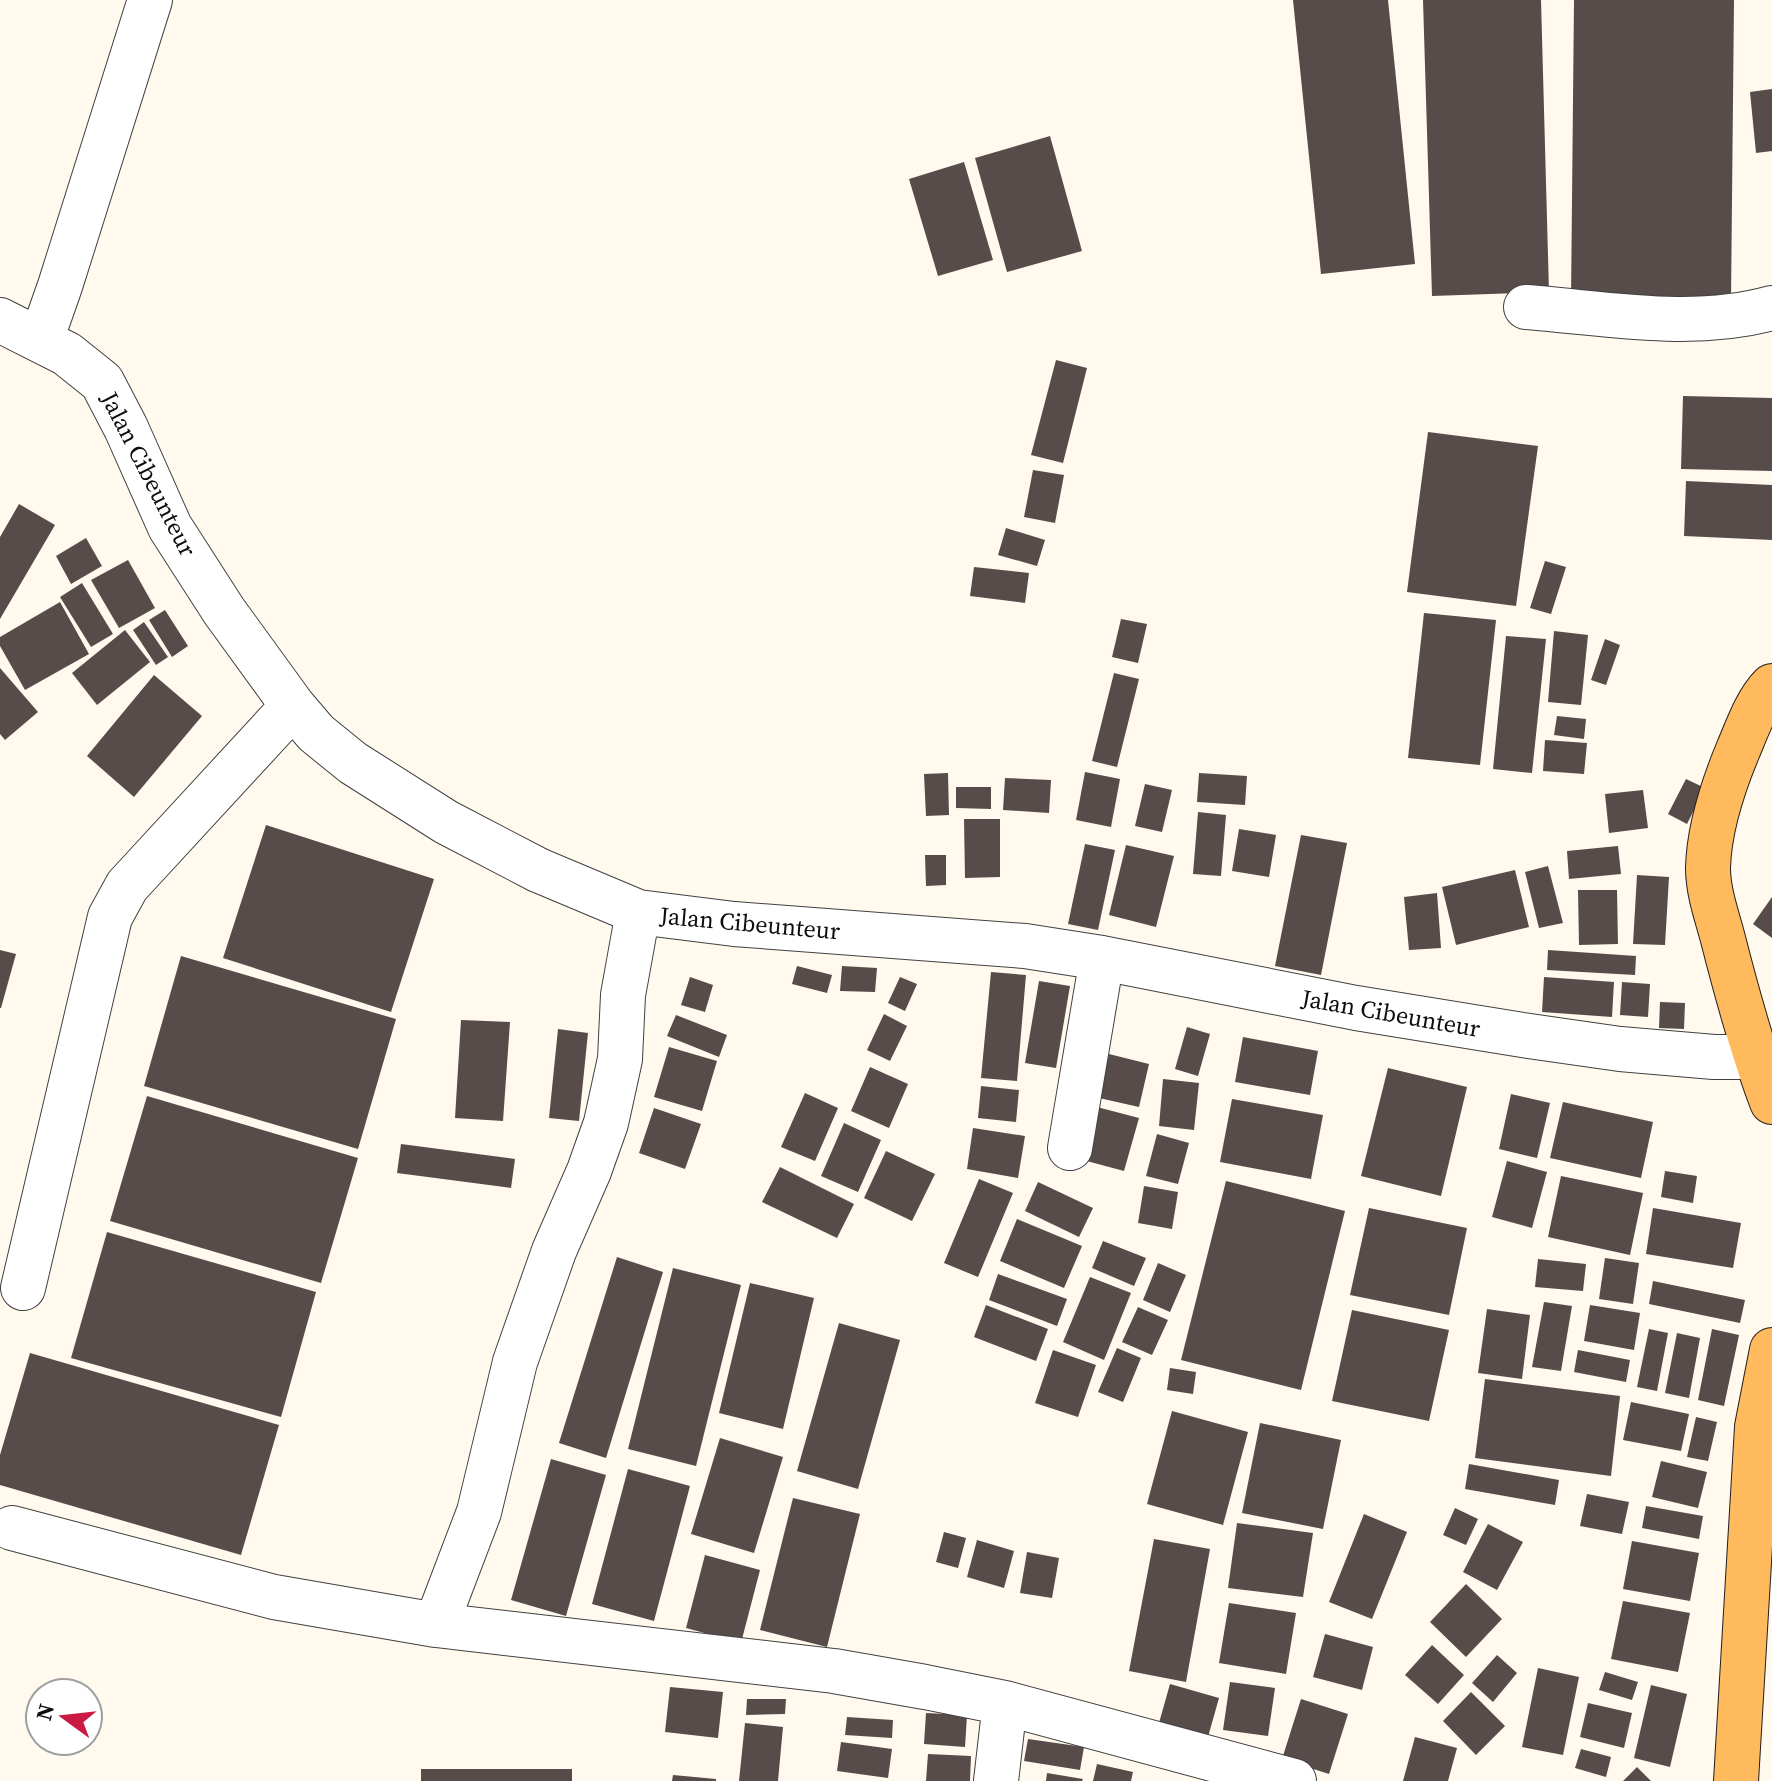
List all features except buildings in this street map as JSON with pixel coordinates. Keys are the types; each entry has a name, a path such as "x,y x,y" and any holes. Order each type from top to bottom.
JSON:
{"main road":[{"path":"1772,686 1746,731 1725,779 1708,867 1711,898 1755,1057 1772,1102"},
{"path":"1736,1781 1772,1350"}],"street":[{"path":"41,340 150,0"},
{"path":"1526,307 1676,319 1746,316 1772,308"},
{"name":"Jalan Cibeunteur","path":"0,320 67,354 102,382 170,527 224,611 316,733 353,763 446,822 538,870 638,912 734,924 1025,946 1356,1008 1529,1036 1620,1049 1714,1057 1755,1057"},
{"path":"23,1288 110,917 136,875 293,706"},
{"path":"436,1625 479,1512 524,1336 606,1123 620,1059 623,995 638,912"},
{"path":"1070,1148 1102,958"},
{"path":"12,1528 274,1597 436,1625 834,1671 1005,1703 1294,1781"},
{"path":"996,1781 1005,1703"}]}
